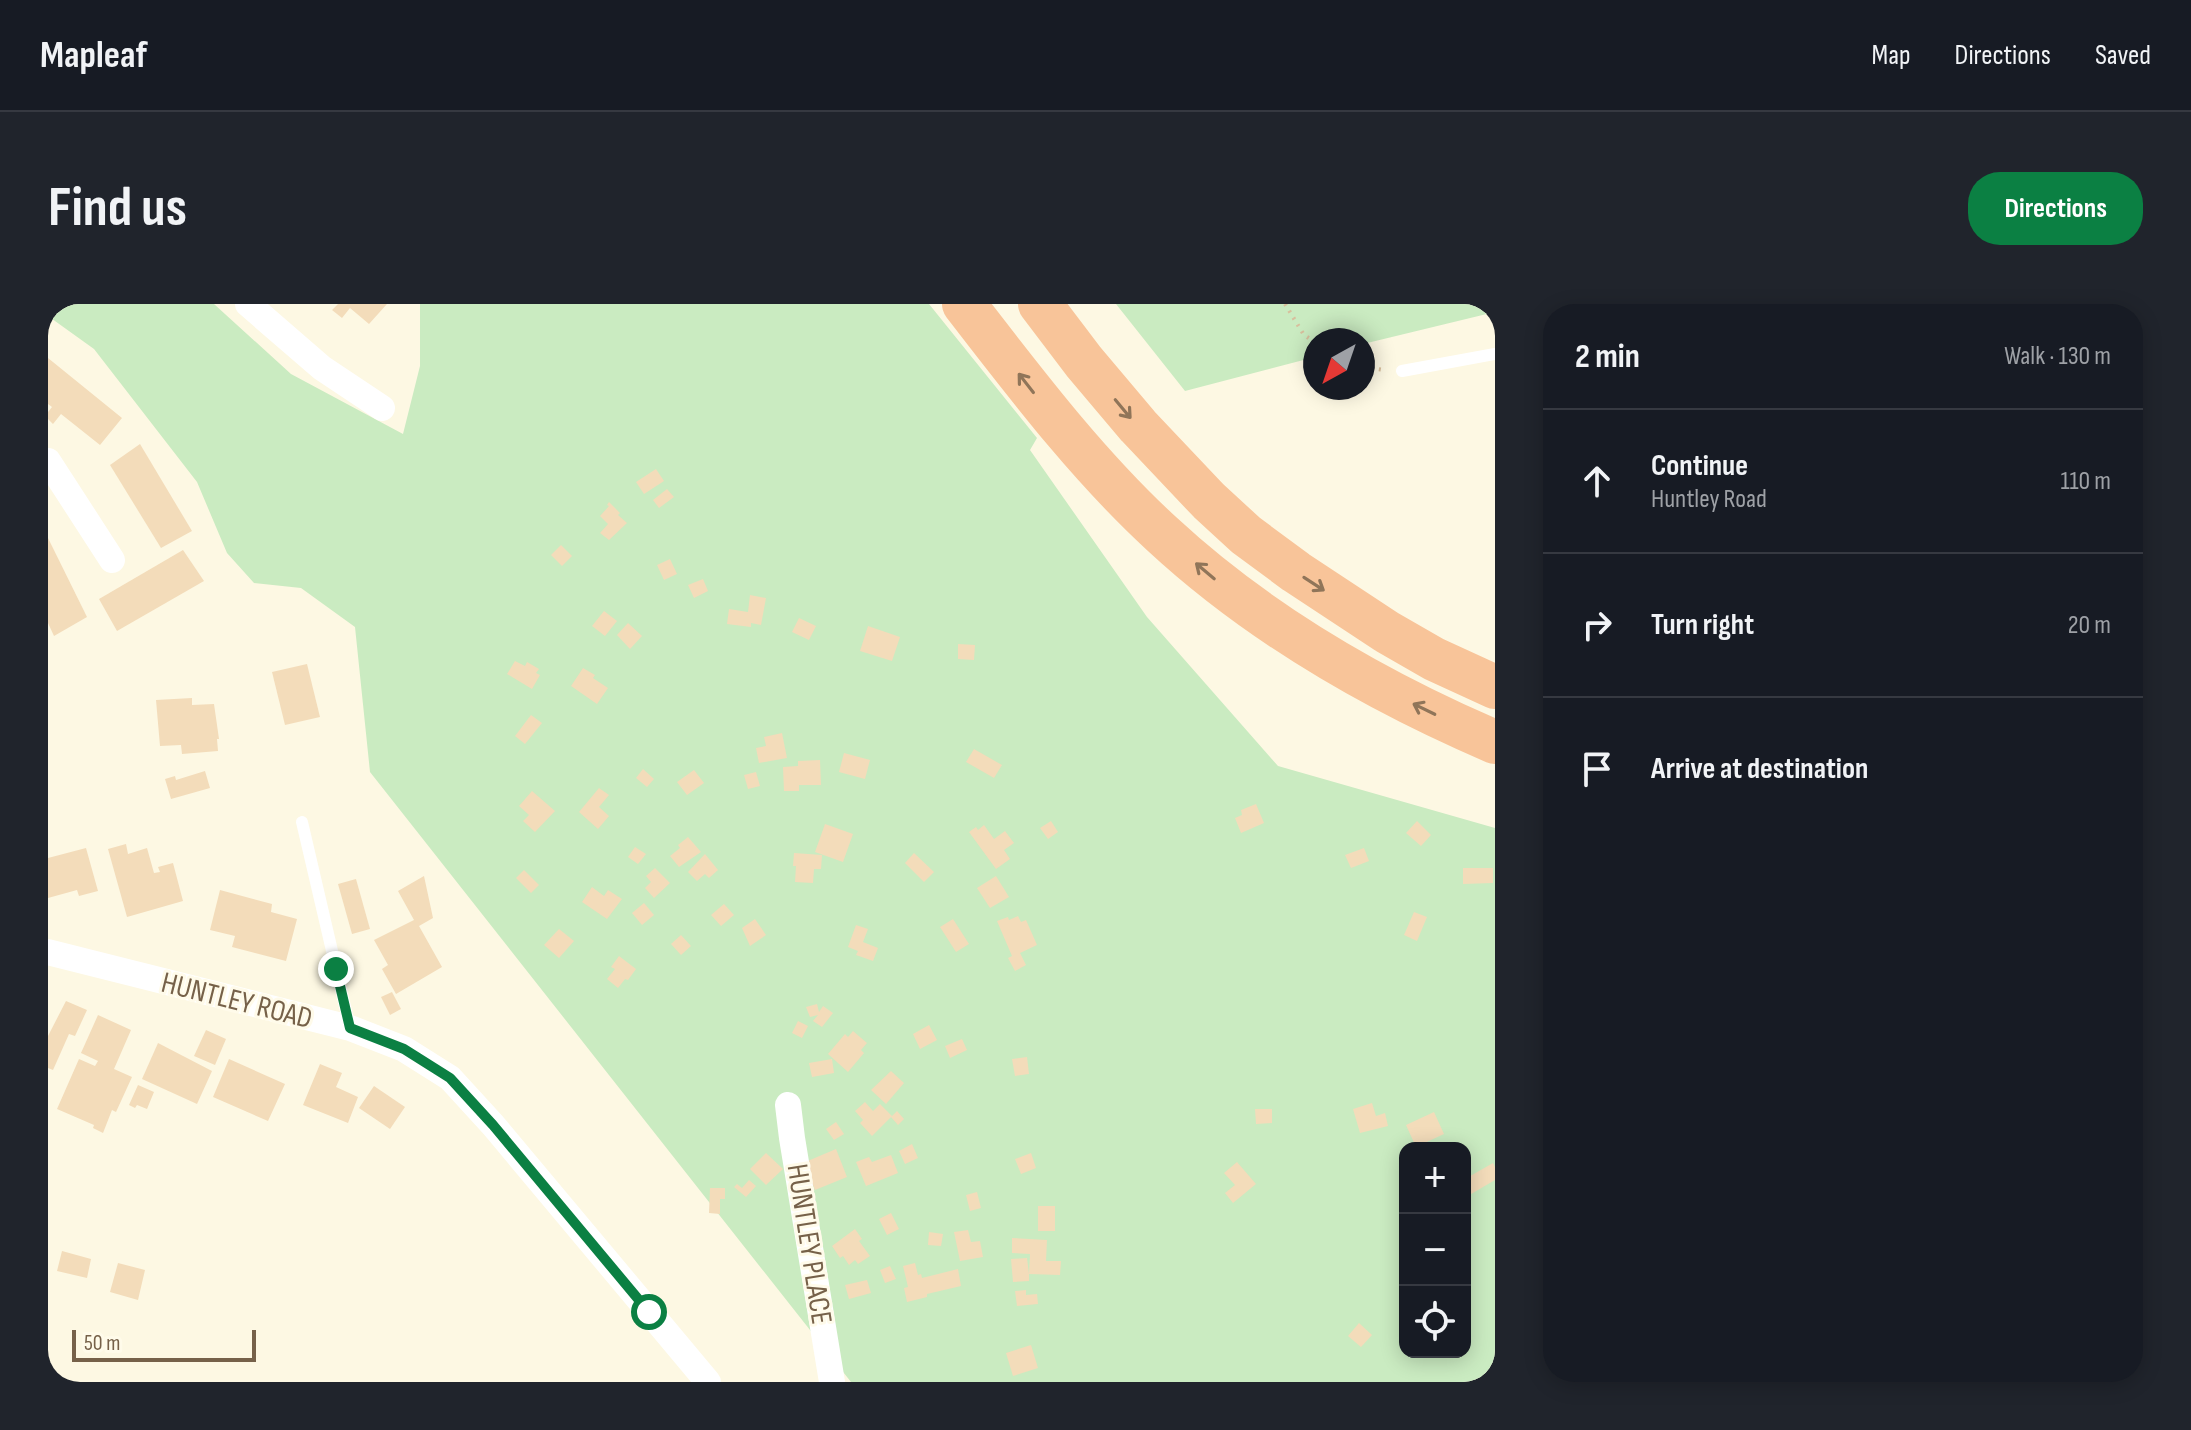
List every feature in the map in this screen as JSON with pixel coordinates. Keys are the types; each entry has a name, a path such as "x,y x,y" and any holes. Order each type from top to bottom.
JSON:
{"highway":[{"path":"964,304 1062,429 1116,489 1162,534 1223,586 1291,635 1366,680 1495,742"},
{"path":"1040,304 1138,426 1246,535 1387,632 1434,659 1495,687"}],"street":[{"path":"248,304 322,368 382,408"},
{"path":"48,461 112,560"},
{"name":"HUNTLEY ROAD","path":"48,952 350,1028 404,1049 450,1078 708,1382"},
{"name":"HUNTLEY PLACE","path":"788,1105 832,1382"}],"lane":[{"path":"1402,371 1495,354"},
{"path":"302,822 350,1028"}],"path":[{"path":"1285,304 1303,333"}],"green space":[{"path":"48,304 214,304 291,374 403,434 420,366 420,304 929,304 1037,438 1030,450 1147,617 1278,766 1495,828 1495,1382 851,1382 370,772 355,627 301,588 254,583 227,553 197,482 94,349 48,316"},
{"path":"1116,304 1495,304 1495,312 1375,341 1375,328 1303,328 1303,360 1185,391"}],"building":[{"path":"338,304 387,304 369,324 350,308 342,318 332,310"},
{"path":"48,358 122,418 100,445 61,414 53,424 48,419 52,407 48,404"},
{"path":"140,444 192,531 161,548 110,465"},
{"path":"656,469 664,481 644,494 636,482"},
{"path":"667,489 674,497 659,508 653,500"},
{"path":"609,502 627,523 609,540 600,533 608,524 600,516"},
{"path":"48,538 87,617 54,636 48,623"},
{"path":"561,545 572,556 562,566 551,555"},
{"path":"183,550 204,581 117,631 99,599"},
{"path":"670,559 677,574 664,580 657,565"},
{"path":"703,579 708,591 694,598 688,585"},
{"path":"750,595 766,598 761,625 727,624 729,609 748,612"},
{"path":"604,611 617,621 605,636 592,626"},
{"path":"799,618 816,626 809,640 792,632"},
{"path":"628,623 642,636 630,649 617,635"},
{"path":"868,626 900,637 892,661 860,651"},
{"path":"958,644 975,645 974,660 958,659"},
{"path":"515,661 525,666 527,662 539,669 536,673 540,675 532,689 507,674"},
{"path":"307,664 320,717 285,725 272,672"},
{"path":"583,668 608,688 597,704 571,686"},
{"path":"192,698 192,705 214,704 218,751 182,754 181,745 160,746 156,700"},
{"path":"531,715 542,723 525,744 515,736"},
{"path":"782,733 787,758 759,763 756,748 766,746 764,737"},
{"path":"974,749 1002,765 994,778 966,762"},
{"path":"844,753 870,760 865,779 839,772"},
{"path":"820,760 821,785 799,785 799,791 784,791 783,767 798,766 798,761"},
{"path":"643,769 654,779 647,787 636,778"},
{"path":"694,770 704,783 687,795 677,782"},
{"path":"205,771 210,788 171,799 165,779 175,776 176,780"},
{"path":"756,772 760,786 748,789 744,775"},
{"path":"599,788 609,795 599,807 609,816 598,829 579,812"},
{"path":"532,791 555,811 535,832 523,821 529,815 519,806"},
{"path":"1256,804 1264,823 1241,833 1235,818 1242,815 1241,810"},
{"path":"1051,821 1058,832 1048,839 1040,828"},
{"path":"1417,821 1431,835 1421,846 1406,833"},
{"path":"825,824 853,834 843,862 815,852"},
{"path":"984,825 994,839 1005,831 1014,843 1004,850 1010,859 996,869 969,832"},
{"path":"688,837 701,852 679,867 670,856"},
{"path":"126,844 128,854 147,848 154,873 160,872 158,867 173,863 183,901 127,917 108,849"},
{"path":"635,847 646,854 638,864 628,857"},
{"path":"86,848 98,891 79,896 77,890 48,898 48,858"},
{"path":"1364,848 1369,861 1351,868 1345,855"},
{"path":"794,853 822,855 821,869 814,869 813,883 795,882"},
{"path":"914,853 934,872 924,882 905,863"},
{"path":"705,854 718,870 709,878 705,874 697,881 688,872"},
{"path":"655,868 670,883 654,898 645,888 651,882 646,876"},
{"path":"1463,868 1493,868 1493,883 1463,884"},
{"path":"524,870 539,885 531,893 516,878"},
{"path":"424,876 433,918 419,926 442,967 396,994 382,969 388,965 374,940 414,920 398,891"},
{"path":"996,876 1009,897 990,908 977,888"},
{"path":"356,879 370,929 352,934 338,884"},
{"path":"592,887 604,896 608,890 622,899 607,919 582,902"},
{"path":"220,890 272,904 271,912 297,919 286,961 232,947 235,936 210,930"},
{"path":"644,903 654,915 642,925 632,913"},
{"path":"724,904 734,915 721,926 711,915"},
{"path":"1414,912 1427,917 1417,941 1404,935"},
{"path":"1018,916 1021,922 1026,920 1037,945 1020,953 1026,965 1015,971 997,921"},
{"path":"755,919 766,935 750,946 742,928"},
{"path":"953,919 969,944 956,952 940,927"},
{"path":"856,925 868,929 863,942 878,948 873,961 856,955 858,951 848,947"},
{"path":"559,929 574,941 559,958 544,945"},
{"path":"681,935 691,946 681,955 671,944"},
{"path":"619,956 636,969 618,988 607,979 615,969 611,967"},
{"path":"392,992 401,1009 390,1015 381,997"},
{"path":"66,1001 87,1010 75,1036 69,1034 53,1070 48,1068 48,1036"},
{"path":"817,1004 819,1012 823,1006 833,1013 822,1027 813,1021 818,1015 810,1017 806,1007"},
{"path":"98,1015 131,1030 114,1069 132,1077 116,1112 112,1110 103,1133 93,1128 94,1125 57,1109 79,1059 95,1066 98,1061 81,1053"},
{"path":"798,1021 808,1026 802,1038 792,1033"},
{"path":"929,1025 937,1040 920,1049 913,1034"},
{"path":"206,1030 226,1039 215,1065 194,1056"},
{"path":"853,1031 867,1043 861,1050 864,1053 848,1072 828,1054 845,1034 848,1037"},
{"path":"962,1039 967,1050 950,1058 945,1046"},
{"path":"158,1043 212,1071 197,1104 142,1079"},
{"path":"1027,1057 1029,1074 1015,1076 1012,1059"},
{"path":"229,1059 285,1084 268,1121 213,1097"},
{"path":"832,1059 834,1073 812,1077 809,1063"},
{"path":"320,1064 342,1073 336,1087 358,1097 348,1123 303,1105"},
{"path":"891,1071 904,1083 886,1104 871,1090"},
{"path":"138,1085 154,1092 147,1109 129,1105"},
{"path":"374,1086 405,1107 390,1129 359,1108"},
{"path":"865,1102 873,1111 880,1104 892,1116 897,1111 904,1119 898,1125 891,1117 872,1136 860,1123 863,1120 855,1111"},
{"path":"1372,1103 1376,1116 1385,1113 1388,1126 1360,1133 1353,1109"},
{"path":"1255,1109 1272,1109 1272,1123 1256,1124"},
{"path":"1434,1112 1444,1134 1427,1142 1414,1142 1406,1125"},
{"path":"836,1122 844,1134 834,1140 826,1129"},
{"path":"912,1144 918,1158 905,1164 899,1151"},
{"path":"836,1149 847,1177 815,1190 803,1163"},
{"path":"766,1153 783,1169 766,1185 750,1169"},
{"path":"1031,1153 1036,1168 1021,1174 1015,1159"},
{"path":"891,1155 898,1173 866,1186 856,1162 869,1157 872,1162"},
{"path":"1237,1162 1256,1184 1233,1203 1225,1193 1235,1185 1224,1173"},
{"path":"1493,1163 1495,1167 1495,1180 1471,1194 1471,1176"},
{"path":"749,1180 756,1186 746,1197 734,1187 737,1184 742,1188"},
{"path":"710,1188 725,1188 725,1199 720,1199 720,1214 709,1213"},
{"path":"977,1192 981,1208 970,1211 966,1195"},
{"path":"1038,1206 1055,1206 1055,1231 1038,1231"},
{"path":"891,1213 899,1229 887,1235 879,1219"},
{"path":"855,1229 870,1256 858,1264 855,1260 849,1265 832,1246"},
{"path":"968,1230 971,1242 980,1241 983,1257 960,1261 954,1232"},
{"path":"929,1232 943,1234 941,1246 928,1245"},
{"path":"1012,1238 1047,1240 1046,1261 1061,1261 1060,1275 1029,1274 1030,1254 1012,1253"},
{"path":"62,1251 91,1259 87,1278 57,1271"},
{"path":"1027,1258 1029,1281 1013,1282 1011,1259"},
{"path":"118,1263 145,1270 138,1300 110,1292"},
{"path":"915,1263 922,1278 958,1269 961,1286 907,1302 904,1288 908,1287 903,1266"},
{"path":"890,1266 896,1279 885,1283 880,1270"},
{"path":"867,1280 871,1293 849,1299 845,1285"},
{"path":"1026,1290 1026,1295 1037,1294 1038,1304 1017,1306 1015,1291"},
{"path":"1359,1323 1372,1335 1361,1347 1348,1336"},
{"path":"1031,1345 1038,1368 1013,1376 1006,1353"}],"route":[{"path":"336,969 350,1028 404,1049 450,1078 649,1312"}]}
